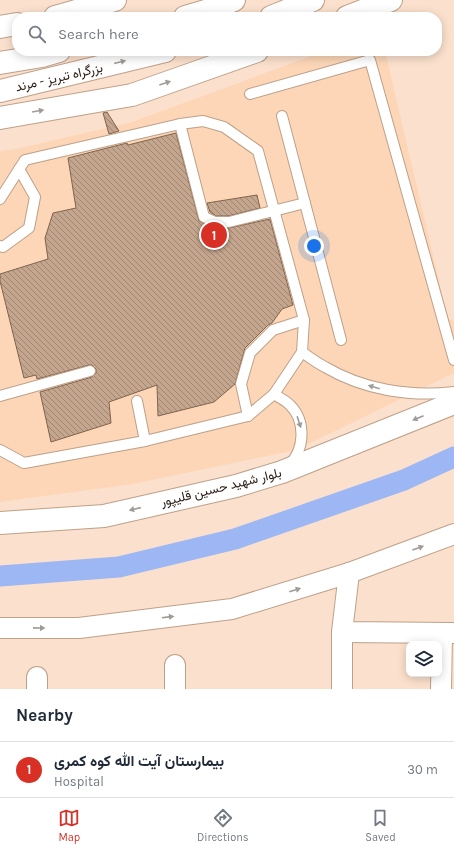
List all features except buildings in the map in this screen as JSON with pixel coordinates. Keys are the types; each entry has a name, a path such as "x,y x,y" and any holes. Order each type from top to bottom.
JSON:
{"street":[{"path":"73,12 115,0"},
{"path":"202,12 234,0"},
{"path":"283,12 313,0"},
{"path":"360,12 391,0"},
{"path":"0,26 12,25"},
{"path":"0,63 42,56"},
{"name":"بزرگراه تبریز - مرند","path":"0,90 144,56"},
{"path":"0,118 132,95 243,56"},
{"name":"بلوار شهید حسین قلیپور","path":"0,523 104,516 236,486 282,472 454,403"},
{"path":"0,628 79,628 232,609 349,573 454,534"},
{"path":"342,689 342,632 349,573"},
{"path":"342,632 448,633 441,689"},
{"path":"174,689 175,665"}],"lane":[{"path":"250,94 370,60 454,360"},
{"path":"282,116 341,340"},
{"path":"0,199 25,160 180,124 203,121 224,126 258,151 304,320 302,352 274,394 248,416 145,441 24,463 0,450"},
{"path":"180,124 204,216 215,222 229,222 305,203"},
{"path":"0,246 3,247 29,228 35,197 19,169"},
{"path":"248,416 241,384 250,353 273,330 304,320"},
{"path":"302,352 332,371 351,380 378,388 406,393 435,394 454,392"},
{"path":"0,396 90,371"},
{"path":"274,394 290,405 300,421 302,440 296,458 282,472"},
{"path":"136,401 145,441"}],"shaded area":[{"path":"311,56 386,56 448,319 454,321 454,373 296,450 133,484 0,502 0,151 16,149 132,122"}],"waterway":[{"path":"0,576 119,567 235,539 404,480 454,457"}],"place":[{"name":"بیمارستان آیت الله کوه کمری","path":"214,235"}]}
